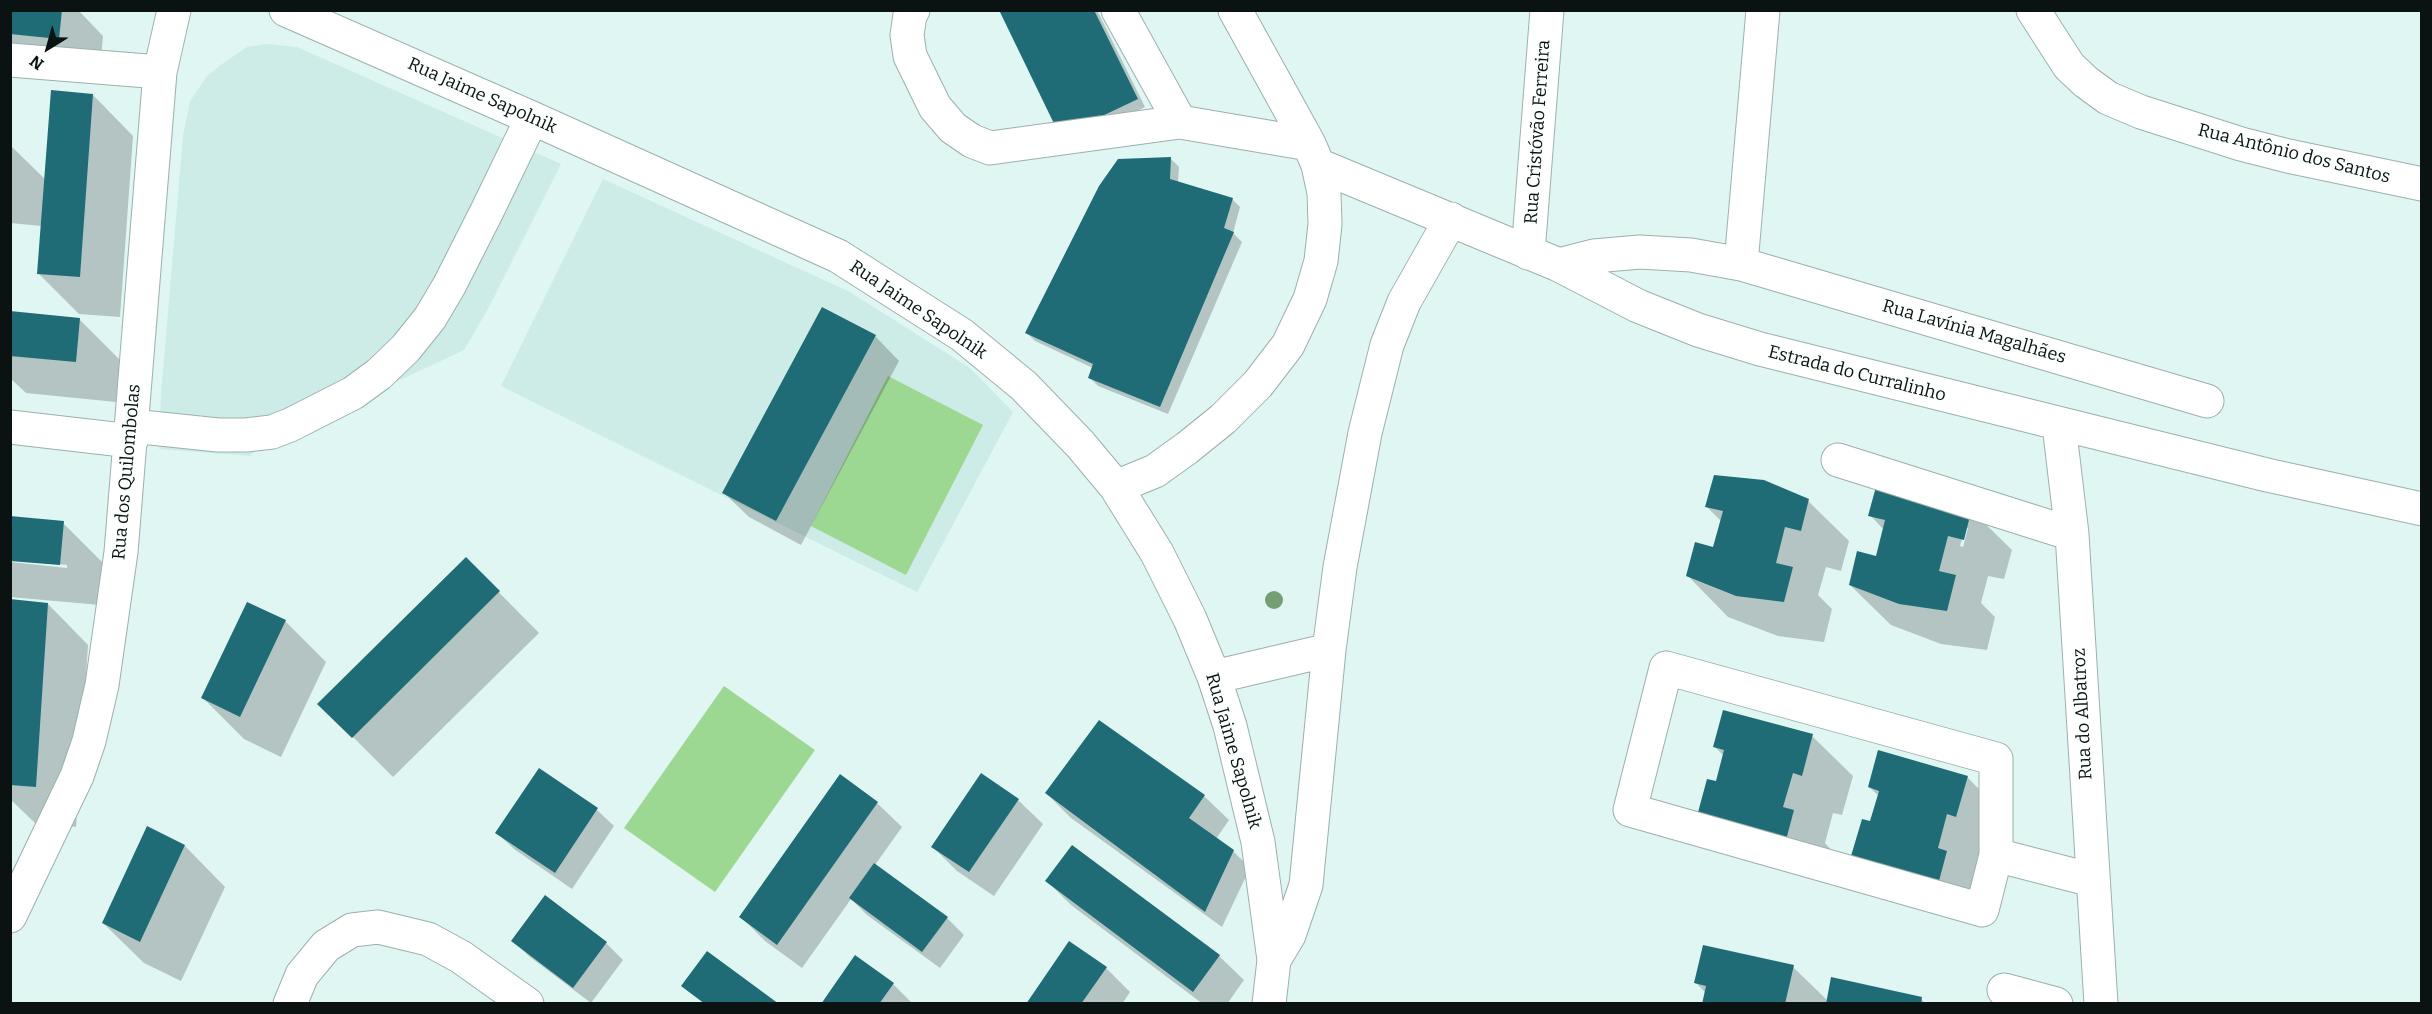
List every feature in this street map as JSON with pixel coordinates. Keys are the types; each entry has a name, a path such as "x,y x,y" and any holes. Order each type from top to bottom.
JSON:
{"street":[{"name":"Rua dos Quilombolas","path":"10,916 77,776 89,741 102,685 121,552 160,72 174,10"},
{"name":"Rua Jaime Sapolnik","path":"286,10 838,255 962,335 1024,386 1080,444 1116,487 1157,553 1214,677 1236,749 1258,842 1274,960 1269,1004"},
{"name":"Estrada do Curralinho","path":"913,10 907,36 910,56 936,107 953,128 972,141 990,148 1180,122 1313,155 1528,254 1559,265 1638,306 1698,330 1760,349 2060,425 2421,509"},
{"path":"1118,10 1180,122"},
{"path":"1116,487 1155,471 1223,419 1258,384 1288,345 1310,299 1321,261 1325,224 1324,193 1313,155 1236,10"},
{"name":"Rua Cristóvão Ferreira","path":"1528,254 1547,10"},
{"path":"1741,264 1763,10"},
{"name":"Rua Antônio dos Santos","path":"2033,10 2069,66 2108,98 2141,112 2241,144 2421,184"},
{"path":"10,60 160,72"},
{"path":"10,427 131,434 246,435 272,432 290,425 353,393 379,375 406,348 430,318 488,211 532,118"},
{"name":"Rua Jaime Sapolnik","path":"1274,960 1289,935 1306,885 1329,650 1354,491 1387,345 1404,302 1451,219"},
{"name":"Rua Lavínia Magalhães","path":"1559,265 1594,256 1640,252 1691,255 1741,264 2207,401"},
{"name":"Rua do Albatroz","path":"2060,425 2072,534 2101,1004"},
{"path":"1838,460 2072,534"},
{"path":"1214,677 1329,650"},
{"path":"1666,668 1996,759 1995,855 1982,910 1630,810 1666,668"},
{"path":"1995,855 2092,880"},
{"path":"290,1004 302,975 326,946 352,930 378,927 428,939 461,957 527,1004"},
{"path":"2004,990 2056,1004"}],"shaded area":[{"path":"268,44 297,47 561,164 488,309 464,350 260,446 250,456 159,449 161,394 183,136 190,101 207,76 222,64 247,47"},
{"path":"603,179 850,292 970,368 1013,412 917,592 501,386"}],"green space":[{"path":"888,376 983,425 906,575 811,526"},
{"path":"724,686 815,750 715,892 624,828"}],"building":[{"path":"10,10 62,10 59,39 10,34"},
{"path":"999,10 1094,10 1138,99 1060,136"},
{"path":"51,90 93,94 80,277 37,274"},
{"path":"1171,157 1170,179 1233,198 1224,228 1234,232 1160,407 1088,378 1093,364 1025,333 1099,186 1118,159"},
{"path":"822,307 876,335 776,521 722,493"},
{"path":"10,311 80,318 76,362 10,356"},
{"path":"1714,475 1764,480 1809,499 1801,531 1785,527 1776,563 1793,567 1784,602 1736,596 1686,576 1695,542 1713,547 1723,511 1705,507"},
{"path":"1877,483 1972,508 1964,540 1948,536 1939,571 1956,575 1947,611 1899,604 1849,585 1857,551 1876,556 1885,520 1868,516"},
{"path":"10,516 64,521 60,565 10,561"},
{"path":"466,557 500,591 352,738 317,704"},
{"path":"10,599 48,603 36,787 10,785"},
{"path":"247,602 286,620 240,717 201,698"},
{"path":"1723,710 1813,734 1802,776 1793,773 1783,807 1794,810 1786,840 1697,816 1707,779 1716,781 1724,750 1713,747"},
{"path":"1099,720 1205,795 1189,818 1234,850 1205,912 1045,793"},
{"path":"1878,750 1968,776 1956,817 1947,814 1938,848 1947,851 1939,881 1851,856 1862,819 1870,821 1879,791 1868,787"},
{"path":"539,768 598,808 555,873 495,833"},
{"path":"981,773 1019,799 969,872 931,847"},
{"path":"840,774 878,802 777,945 739,917"},
{"path":"147,826 185,845 140,942 102,923"},
{"path":"1072,845 1220,955 1193,992 1045,881"},
{"path":"874,863 948,917 922,952 849,898"},
{"path":"545,895 607,942 573,988 511,941"},
{"path":"1069,941 1107,967 1081,1004 1026,1004"},
{"path":"1703,945 1794,965 1785,1004 1702,1004 1706,986 1694,983"},
{"path":"707,951 779,1004 705,1004 681,986"},
{"path":"855,955 894,983 879,1004 821,1004"},
{"path":"1831,977 1922,997 1921,1004 1826,1004"}]}
